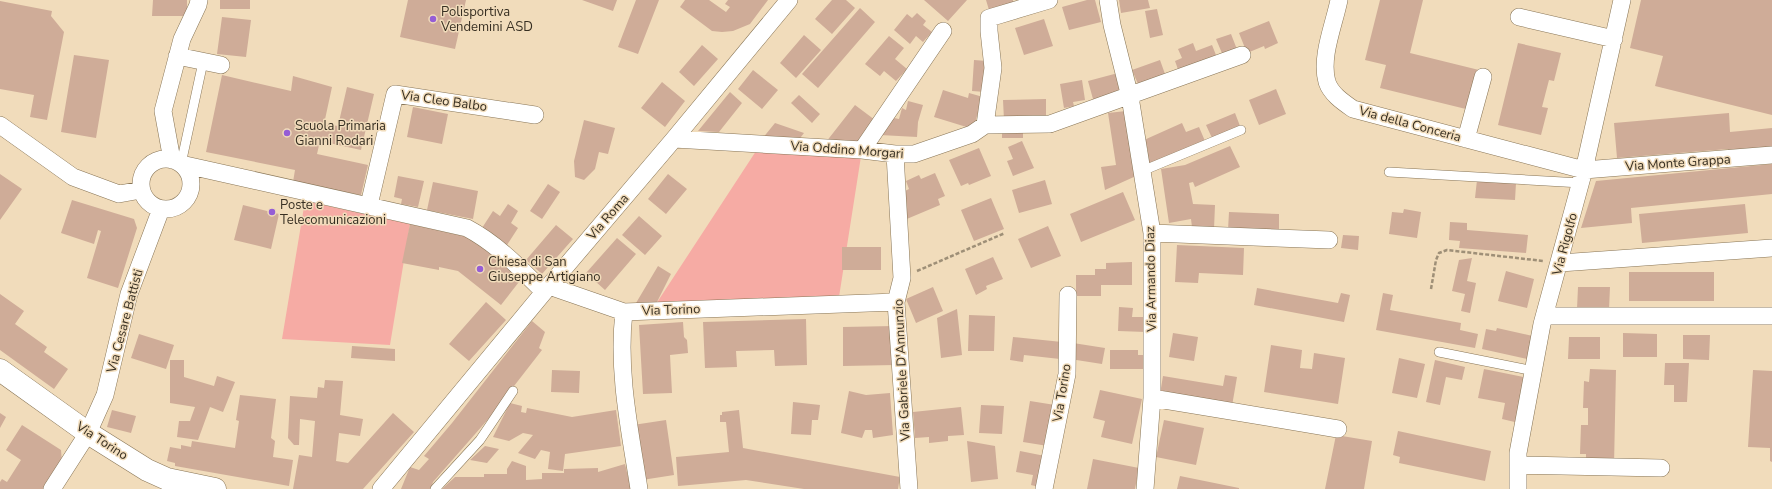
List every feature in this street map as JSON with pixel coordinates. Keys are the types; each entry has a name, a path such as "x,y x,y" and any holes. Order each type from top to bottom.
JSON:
{"main road":[{"name":"Via Torino","path":"0,370 88,433 147,470 168,479 214,489"}],"street":[{"path":"191,189 189,175 176,162 162,111 182,39 199,0"},
{"name":"Via Roma","path":"381,489 546,289 674,139 789,0"},
{"path":"1049,0 989,18 993,68 985,125 1050,124 1130,97 1242,55"},
{"name":"Via Armando Diaz","path":"1108,0 1112,25 1130,97 1152,233 1152,398 1145,489"},
{"name":"Via della Conceria","path":"1339,0 1326,58 1328,83 1338,99 1353,108 1466,139 1582,177"},
{"name":"Via Rigolfo","path":"1518,489 1518,453 1545,316 1582,177 1622,0"},
{"path":"1519,17 1614,39"},
{"path":"862,150 943,31"},
{"path":"177,56 221,65"},
{"path":"1466,139 1483,77"},
{"name":"Via Cleo Balbo","path":"369,205 395,94 536,115"},
{"path":"0,125 73,177 118,194 141,190"},
{"name":"Via Oddino Morgari","path":"674,139 914,154 972,134 985,125"},
{"name":"Via Gabriele D'Annunzio","path":"895,154 902,278 896,302 909,489"},
{"name":"Via Monte Grappa","path":"1582,177 1772,155"},
{"path":"228,174 204,180 191,189 183,203 169,209 161,209 148,202 141,190 141,181 148,166 163,159 467,228 486,238 546,289 624,312"},
{"name":"Via Cesare Battisti","path":"52,489 88,433 105,395 130,294 161,209"},
{"path":"1152,233 1330,240"},
{"path":"1560,263 1772,248"},
{"name":"Via Torino","path":"1044,489 1067,374 1068,295"},
{"name":"Via Torino","path":"639,489 630,431 622,346 624,312 896,302"},
{"path":"1545,316 1772,316"},
{"path":"1152,398 1338,429"},
{"path":"1518,465 1661,468"}],"lane":[{"path":"176,162 203,62"},
{"path":"1142,171 1241,130"},
{"path":"1390,172 1582,177"},
{"path":"1439,352 1534,371"},
{"path":"435,489 435,486 480,440 513,391"}],"path":[{"path":"902,278 1005,233"},
{"path":"1432,289 1436,260 1439,253 1447,250 1560,263"}],"shaded area":[{"path":"760,145 862,150 839,297 656,304"},
{"path":"305,201 410,224 390,345 282,339"}],"building":[{"path":"153,0 187,0 187,16 152,16"},
{"path":"220,0 250,0 250,9 220,9"},
{"name":"Polisportiva Vendemini ASD","path":"408,0 466,0 455,49 400,37"},
{"path":"582,0 617,0 613,11"},
{"path":"636,0 659,0 638,54 618,47"},
{"path":"685,0 709,0 726,12 730,7 725,4 728,0 768,0 750,24 733,31 722,32 712,31 680,7"},
{"path":"832,0 846,0 855,8 832,34 815,19"},
{"path":"924,0 967,0 948,21"},
{"path":"986,0 1013,0 1013,3 989,10"},
{"path":"1087,0 1095,0 1101,22 1069,30 1062,7"},
{"path":"1119,0 1148,0 1150,8 1121,13"},
{"path":"1380,0 1423,0 1410,53 1479,70 1470,110 1380,88 1386,65 1365,60"},
{"path":"1641,0 1772,0 1772,115 1655,86 1663,56 1630,48"},
{"path":"0,1 52,11 51,16 64,32 47,120 30,117 34,95 0,89"},
{"path":"860,8 875,22 818,88 802,74"},
{"path":"1157,9 1163,35 1150,38 1145,11"},
{"path":"917,13 926,21 923,25 932,32 923,42 916,36 910,44 894,30 907,14 912,18"},
{"path":"222,17 251,20 246,57 217,54"},
{"path":"1044,19 1053,46 1024,55 1015,28"},
{"path":"1269,21 1278,43 1265,49 1264,46 1247,53 1239,33"},
{"path":"1231,34 1238,52 1224,58 1216,39"},
{"path":"804,35 821,50 796,78 780,63"},
{"path":"889,36 904,48 895,59 907,69 896,81 884,71 880,76 865,64"},
{"path":"1193,43 1196,51 1212,45 1218,60 1180,75 1175,61 1182,58 1178,49"},
{"path":"1518,43 1561,53 1554,81 1549,80 1542,107 1548,108 1541,135 1498,125"},
{"path":"702,45 718,59 694,86 679,72"},
{"path":"74,55 109,60 96,138 61,132"},
{"path":"974,60 987,61 985,92 972,91"},
{"path":"1160,60 1165,74 1138,84 1132,70"},
{"path":"753,70 778,90 762,109 738,89"},
{"path":"1118,73 1123,94 1093,99 1088,81"},
{"name":"Scuola Primaria Gianni Rodari","path":"222,75 291,91 293,76 332,87 324,124 338,126 347,87 374,94 361,150 320,141 317,154 368,165 361,195 293,182 295,170 206,152"},
{"path":"1082,80 1085,100 1073,102 1074,106 1064,108 1060,84"},
{"path":"662,82 685,101 665,127 641,108"},
{"path":"1276,89 1286,114 1259,125 1249,100"},
{"path":"943,90 968,98 969,93 983,97 973,129 934,117"},
{"path":"730,92 742,103 719,132 698,131"},
{"path":"799,95 820,114 812,123 791,103"},
{"path":"1046,99 1046,119 1004,120 1003,100"},
{"path":"908,101 923,105 918,122 917,137 880,135 894,118 899,119 902,108 906,110"},
{"path":"855,105 875,120 856,144 826,142"},
{"path":"413,107 448,114 442,144 407,137"},
{"path":"1126,111 1136,176 1105,190 1101,167 1116,165 1108,113"},
{"path":"1235,113 1240,126 1212,138 1206,125"},
{"path":"1729,113 1730,132 1772,128 1772,151 1728,154 1728,149 1617,158 1614,123"},
{"path":"584,120 615,128 608,154 599,152 595,169 584,180 575,177 574,161"},
{"path":"775,123 804,133 797,142 762,139"},
{"path":"1182,123 1186,132 1199,127 1205,141 1149,164 1144,152 1148,150 1144,140"},
{"path":"1002,128 1023,128 1023,138 1002,138"},
{"path":"1022,141 1034,168 1013,176 1007,161 1013,159 1008,147"},
{"path":"1230,146 1240,167 1195,187 1193,182 1189,183 1193,204 1215,205 1214,229 1192,227 1191,219 1169,223 1161,169 1185,165"},
{"path":"979,148 991,176 969,185 968,183 961,186 949,160"},
{"path":"1772,164 1772,194 1631,208 1632,223 1581,228 1596,181"},
{"path":"935,173 945,196 938,199 940,205 902,221 901,193 909,189 906,181 919,175 921,179"},
{"path":"0,174 22,189 0,220"},
{"path":"668,174 687,189 666,214 648,199"},
{"path":"398,176 424,181 418,207 401,204 402,199 394,197"},
{"path":"1045,180 1052,204 1019,213 1012,190"},
{"path":"1477,180 1516,183 1515,200 1475,198"},
{"path":"433,182 478,191 473,219 427,210"},
{"path":"548,184 560,192 542,219 530,211"},
{"path":"1123,192 1135,220 1081,242 1070,214"},
{"path":"991,198 1004,229 974,241 961,210"},
{"path":"72,200 134,219 137,228 118,288 87,278 101,231 98,230 94,244 61,233"},
{"path":"508,204 518,211 511,223 518,228 507,245 482,228 493,211 500,216"},
{"path":"1745,204 1748,233 1642,243 1639,214"},
{"path":"243,205 279,214 271,249 234,240"},
{"path":"1404,209 1421,212 1417,238 1389,234 1392,212 1403,213"},
{"path":"1229,212 1279,214 1279,232 1228,230"},
{"path":"639,216 662,236 645,255 622,235"},
{"path":"1450,222 1467,223 1467,230 1528,235 1526,253 1459,248 1460,241 1449,240"},
{"name":"Chiesa di San Giuseppe Artigiano","path":"410,224 472,238 522,278 501,305 458,271 439,267 439,270 402,263"},
{"path":"556,225 573,239 542,274 526,260"},
{"path":"1048,226 1061,256 1031,268 1018,239"},
{"path":"1343,235 1359,236 1358,250 1341,248"},
{"path":"617,238 636,254 605,290 586,273"},
{"path":"1177,245 1244,248 1243,275 1199,273 1198,283 1175,282"},
{"path":"842,247 881,247 881,270 842,270"},
{"path":"993,257 1003,279 986,286 987,289 976,295 965,269"},
{"path":"1472,258 1467,281 1476,283 1470,313 1461,311 1465,294 1452,291 1459,260"},
{"path":"1132,262 1132,285 1101,285 1101,296 1076,296 1076,275 1095,275 1095,269 1106,269 1106,263"},
{"path":"658,266 671,274 656,304 636,303"},
{"path":"1506,271 1534,279 1527,308 1498,301"},
{"path":"1629,272 1714,272 1714,301 1629,301"},
{"path":"933,287 943,311 916,323 906,299"},
{"path":"1578,287 1610,287 1609,310 1577,309"},
{"path":"1257,288 1338,303 1341,293 1350,295 1344,322 1254,305"},
{"path":"1383,293 1393,295 1390,310 1461,323 1460,330 1478,334 1475,348 1376,330"},
{"path":"0,294 24,311 15,324 47,347 44,352 68,369 54,389 0,350"},
{"path":"486,302 506,320 469,361 449,344"},
{"path":"1119,307 1133,308 1132,317 1146,317 1146,332 1118,331"},
{"path":"957,309 962,355 941,358 937,318"},
{"path":"969,315 995,316 994,351 968,351"},
{"path":"806,319 807,365 775,366 774,350 736,351 737,367 705,368 703,322"},
{"path":"532,321 545,332 539,348 542,350 490,417 433,482 431,489 401,489 410,467 419,470 429,459 424,456 452,423"},
{"path":"683,322 684,337 687,340 688,353 670,355 672,393 643,394 639,325"},
{"path":"894,326 895,365 843,366 843,327"},
{"path":"1497,328 1537,337 1532,360 1482,349 1486,329 1496,331"},
{"path":"1173,333 1198,337 1194,361 1169,357"},
{"path":"1623,333 1657,334 1657,357 1623,357"},
{"path":"139,334 174,345 166,369 131,358"},
{"path":"1683,335 1710,335 1709,360 1683,359"},
{"path":"1013,337 1062,342 1060,359 1024,355 1023,362 1010,360"},
{"path":"1569,337 1600,337 1600,359 1568,359"},
{"path":"1073,343 1105,348 1102,364 1070,359"},
{"path":"1271,345 1302,350 1300,368 1312,369 1314,353 1345,358 1338,404 1264,392"},
{"path":"352,346 395,349 395,361 351,358"},
{"path":"1110,350 1138,350 1138,355 1145,355 1145,369 1110,369"},
{"path":"1399,358 1425,364 1417,398 1392,393"},
{"path":"170,360 184,360 184,377 214,386 217,376 235,382 223,412 210,407 198,440 177,437 179,421 190,421 195,407 170,403"},
{"path":"1435,360 1465,367 1462,380 1446,377 1440,405 1426,402"},
{"path":"1665,363 1689,363 1687,402 1674,402 1674,385 1664,385"},
{"path":"1484,369 1529,378 1519,423 1502,419 1505,403 1478,398"},
{"path":"1590,369 1616,370 1614,465 1586,464 1586,454 1580,454 1581,425 1588,425 1588,408 1583,408 1584,381 1589,382"},
{"path":"552,370 580,371 579,393 551,392"},
{"path":"1753,370 1772,371 1772,462 1770,461 1770,448 1748,447"},
{"path":"1225,375 1237,377 1232,406 1160,394 1163,376 1223,386"},
{"path":"325,380 343,381 340,415 363,419 360,436 339,433 336,461 348,463 393,413 414,432 363,489 293,489 299,455 312,457 315,421 300,419 299,445 294,445 288,438 290,396 317,398 318,387 324,388"},
{"path":"1100,390 1142,399 1132,444 1101,437 1105,421 1093,418"},
{"path":"849,391 866,395 890,393 893,435 873,438 872,430 865,430 862,438 841,433"},
{"path":"240,395 276,399 271,438 275,441 273,457 293,460 289,486 175,466 175,463 167,461 170,447 181,449 181,445 191,447 192,441 235,448 239,421 236,420"},
{"path":"1030,401 1055,405 1048,446 1023,442"},
{"path":"793,402 820,405 818,420 812,420 811,435 791,434"},
{"path":"510,403 522,406 521,412 526,413 527,408 572,417 616,410 621,446 565,454 563,471 548,469 550,452 541,450 535,459 518,453 533,435 523,433 509,441 493,437"},
{"path":"981,405 1004,406 1002,434 979,433"},
{"path":"961,407 964,435 948,436 948,441 929,443 929,437 915,438 913,412"},
{"path":"112,410 136,416 131,433 107,427"},
{"path":"739,410 743,448 900,477 898,489 804,489 746,480 678,486 676,457 729,452 726,422 720,422 720,415 722,415 722,412"},
{"path":"0,413 6,417 0,428"},
{"path":"666,420 674,475 642,480 633,425"},
{"path":"1164,420 1204,428 1196,465 1156,457"},
{"path":"22,425 61,450 62,462 45,489 0,489 0,482 2,479 7,482 21,460 6,450"},
{"path":"1398,431 1491,451 1485,481 1399,463 1400,457 1393,455"},
{"path":"1336,435 1372,441 1364,489 1325,489"},
{"path":"967,441 995,446 998,479 971,482"},
{"path":"485,446 499,449 487,463 470,460"},
{"path":"1020,451 1045,456 1039,487 1031,485 1033,475 1016,472"},
{"path":"1093,459 1139,468 1135,489 1087,489"},
{"path":"512,461 526,466 526,480 542,479 542,473 564,473 564,469 598,468 598,472 625,464 631,489 442,489 455,477 484,477 484,474 507,474 507,469"},
{"path":"1180,476 1239,488 1239,489 1177,489"}],"place":[{"name":"Polisportiva Vendemini ASD","path":"433,19"},
{"name":"Scuola Primaria Gianni Rodari","path":"287,133"},
{"name":"Poste e Telecomunicazioni","path":"272,212"},
{"name":"Chiesa di San Giuseppe Artigiano","path":"480,269"}]}
